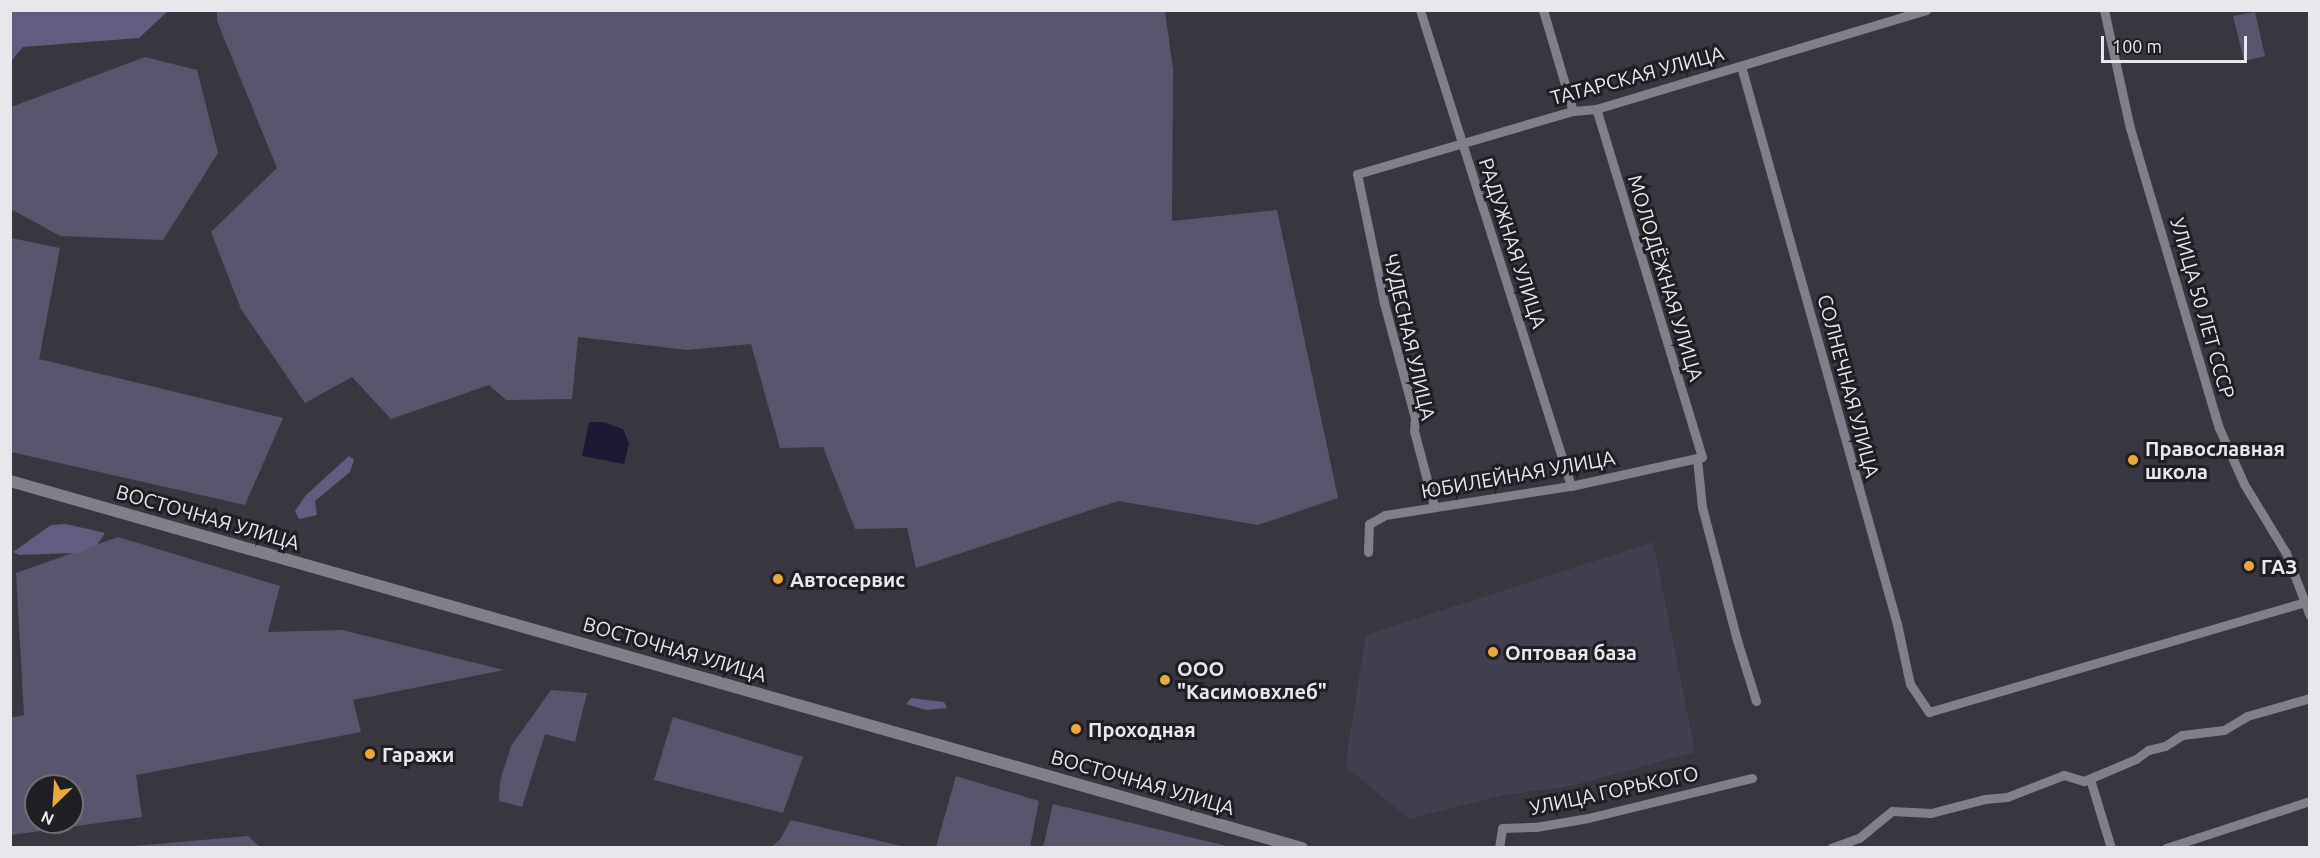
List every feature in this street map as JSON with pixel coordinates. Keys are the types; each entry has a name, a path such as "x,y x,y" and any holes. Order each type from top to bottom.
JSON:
{"main road":[{"name":"ВОСТОЧНАЯ УЛИЦА","path":"10,481 1302,848"}],"street":[{"name":"РАДУЖНАЯ УЛИЦА","path":"1420,10 1572,486"},
{"path":"1543,10 1573,111"},
{"name":"ТАТАРСКАЯ УЛИЦА","path":"1357,174 1573,111 1596,109 1927,10"},
{"name":"УЛИЦА 50 ЛЕТ СССР","path":"2104,10 2130,128 2219,428 2244,484 2286,553 2310,616"},
{"name":"СОЛНЕЧНАЯ УЛИЦА","path":"1741,66 1897,624 1910,684 1929,712 2305,602"},
{"name":"МОЛОДЁЖНАЯ УЛИЦА","path":"1596,109 1700,458"},
{"name":"ЧУДЕСНАЯ УЛИЦА","path":"1357,174 1384,303 1415,418 1414,430 1434,506"},
{"path":"1700,458 1702,507 1739,648 1756,701"},
{"name":"ЮБИЛЕЙНАЯ УЛИЦА","path":"1368,552 1369,524 1385,515 1572,486 1700,458"},
{"path":"1831,848 1859,838 1892,811 1931,813 1985,799 2007,797 2064,775 2084,781 2136,759 2148,750 2165,746 2182,735 2224,730 2247,716 2310,698"},
{"name":"УЛИЦА ГОРЬКОГО","path":"1499,848 1502,828 1536,827 1588,818 1752,778"},
{"path":"2090,778 2111,848"},
{"path":"2166,848 2310,801"}],"shaded area":[{"path":"11,10 168,11 139,38 23,47 11,61"},
{"path":"217,11 1165,11 1173,69 1172,221 1277,210 1338,498 1258,525 1118,501 916,568 907,528 855,529 823,447 780,448 751,344 687,350 578,337 572,399 506,400 489,385 391,419 352,377 305,403 241,309 211,232 277,168 217,21"},
{"path":"2255,12 2265,56 2244,61 2233,16"},
{"path":"145,57 197,70 218,153 163,240 60,236 11,209 11,107"},
{"path":"11,238 60,248 39,359 283,418 245,505 11,452"},
{"path":"589,422 603,422 623,429 629,444 624,464 582,456"},
{"path":"349,456 354,460 350,472 315,501 317,515 299,519 295,511 306,495"},
{"path":"66,524 105,533 97,545 77,553 19,555 13,552 51,525"},
{"path":"118,537 280,586 268,632 342,630 504,670 353,700 361,732 136,775 142,817 84,825 84,774 24,774 24,833 11,835 10,718 24,715 16,573"},
{"path":"1653,542 1695,752 1571,786 1505,795 1409,819 1345,766 1366,635"},
{"path":"551,690 587,693 575,742 545,734 522,807 499,801 500,781 511,746"},
{"path":"911,698 944,702 947,708 926,710 906,704"},
{"path":"673,717 803,757 783,813 654,780"},
{"path":"956,776 1039,801 1030,847 936,847"},
{"path":"1053,804 1231,847 1043,847"},
{"path":"791,820 906,847 772,847 781,838"},
{"path":"248,836 260,847 122,847"}],"place":[{"name":"Православная школа","path":"2133,460"},
{"name":"ГАЗ","path":"2249,566"},
{"name":"Автосервис","path":"778,579"},
{"name":"Оптовая база","path":"1493,652"},
{"name":"ООО \"Касимовхлеб\"","path":"1165,680"},
{"name":"Проходная","path":"1076,729"},
{"name":"Гаражи","path":"370,754"}]}
